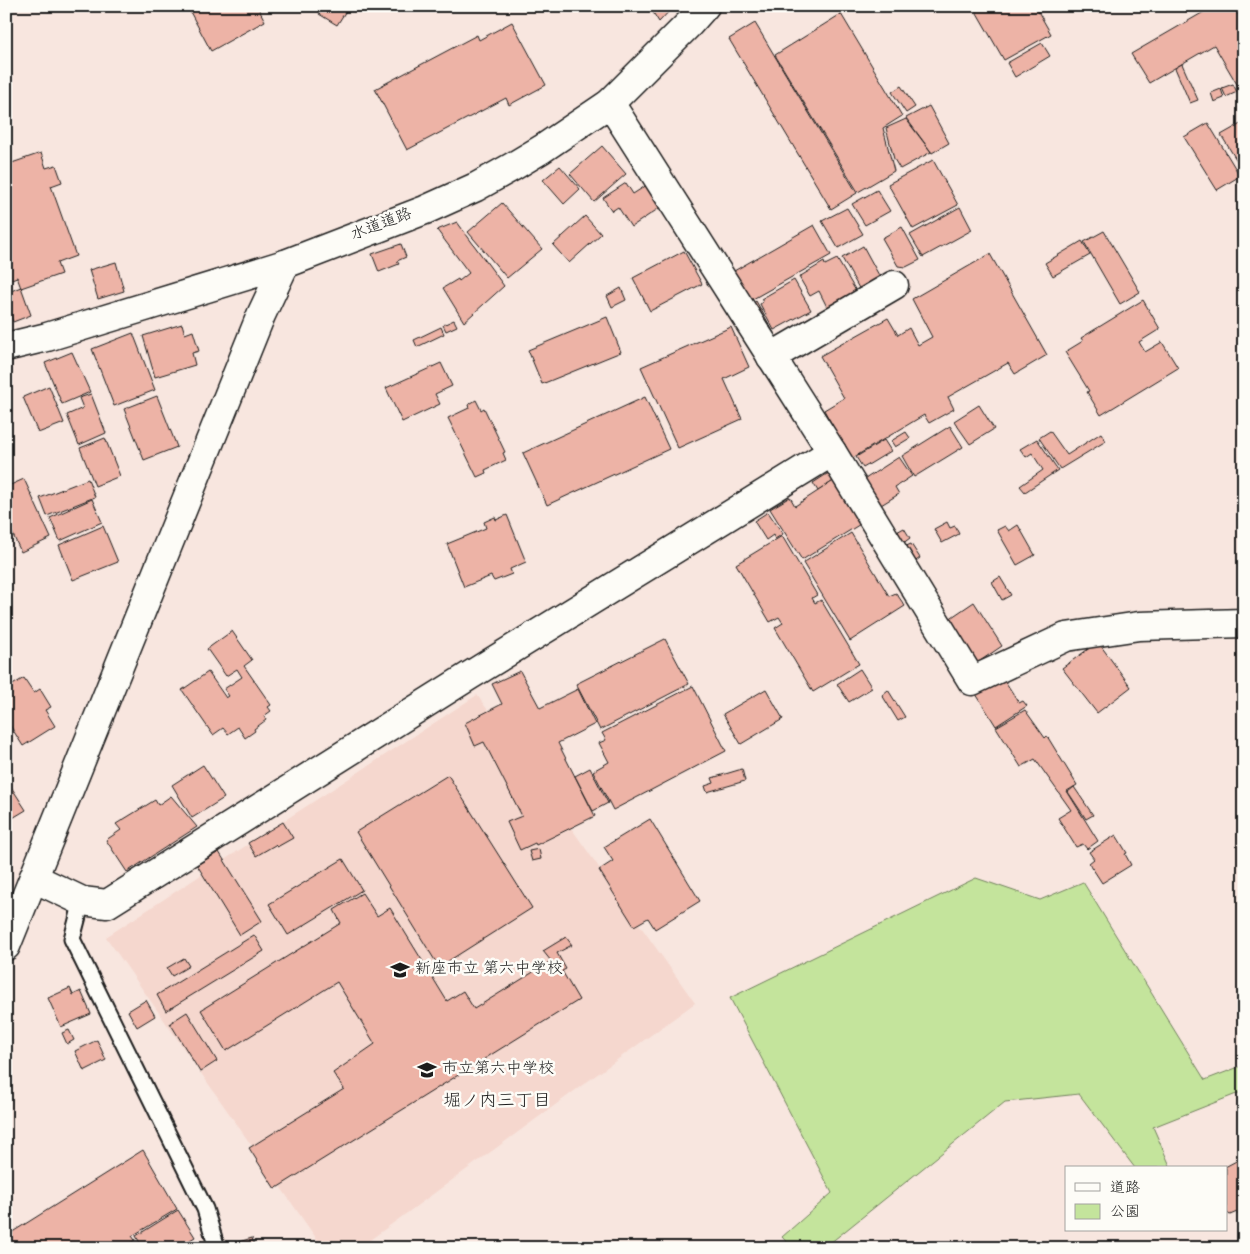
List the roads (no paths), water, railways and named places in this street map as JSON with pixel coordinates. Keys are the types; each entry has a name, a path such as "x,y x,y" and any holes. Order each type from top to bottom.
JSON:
{"street":[{"name":"水道道路","path":"6,347 47,337 285,264 425,210 476,187 542,149 610,102 690,23 704,6"},
{"path":"610,102 832,452 972,681 1066,637 1139,626 1244,623"},
{"path":"6,946 260,315 285,264"},
{"path":"771,357 894,285"},
{"path":"34,878 82,901 107,904 469,676 832,452"}],"lane":[{"path":"82,901 72,939 205,1209 216,1248"}],"place":[{"name":"新座市立 第六中学校","path":"400,970"},
{"name":"市立第六中学校","path":"427,1070"}],"district":[{"name":"堀ノ内三丁目","path":"497,1102"}]}
